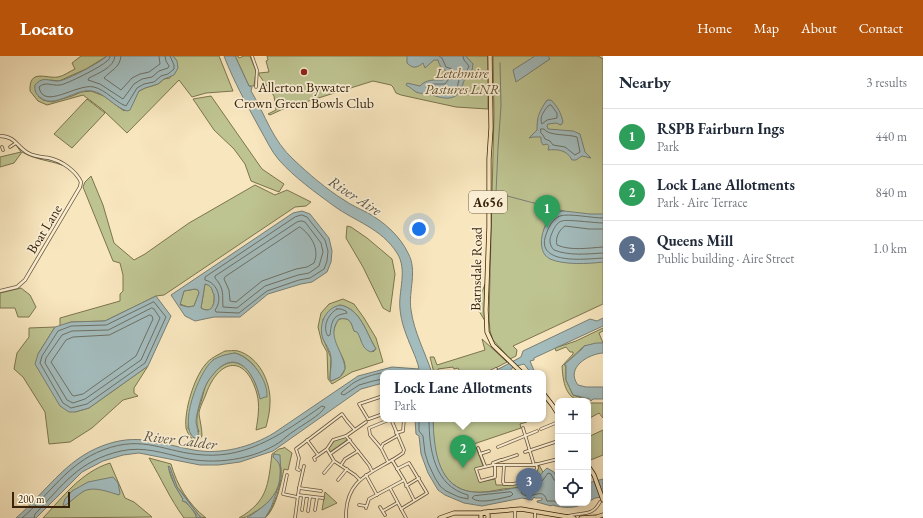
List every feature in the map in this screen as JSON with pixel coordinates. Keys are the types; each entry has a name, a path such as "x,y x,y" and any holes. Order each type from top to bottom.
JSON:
{"main road":[{"name":"Barnsdale Road","path":"490,56 487,325 491,343 519,370"},
{"path":"546,397 555,409"},
{"path":"591,470 594,475 602,500"},
{"path":"440,518 454,513 477,513 484,516 491,512 515,510 535,511 558,517 574,518"},
{"path":"582,517 592,518 603,515"}],"street":[{"path":"252,56 257,70 256,87"},
{"path":"0,136 8,137 16,143 10,147"},
{"name":"Boat Lane","path":"0,291 21,285 25,280 80,187 81,182 79,178 65,165 54,159 30,154 16,143"},
{"path":"380,397 359,404 370,428 370,435 382,448 388,462"},
{"path":"299,470 297,469 299,458 296,449 307,440 342,414 354,429"},
{"path":"315,460 314,458 327,449 333,440 346,436 367,420 380,415"},
{"path":"370,428 384,422"},
{"path":"346,518 349,498 360,480 404,452 392,422"},
{"path":"382,448 383,444 403,431 404,422"},
{"path":"541,429 555,423"},
{"path":"523,428 535,464 536,472 533,478 526,481"},
{"path":"498,447 537,431"},
{"path":"346,436 372,472"},
{"path":"307,440 318,455"},
{"path":"330,454 350,440"},
{"path":"525,452 555,442"},
{"path":"478,448 485,466"},
{"path":"327,449 334,461 347,469 360,480"},
{"path":"341,465 345,459 358,451"},
{"path":"480,454 488,451"},
{"path":"518,455 493,463 494,465 495,477 480,481 476,470 485,466 494,465 535,464 555,460"},
{"path":"392,460 414,500"},
{"path":"324,473 334,461"},
{"path":"397,469 409,463 427,493 401,509"},
{"path":"504,465 504,484 522,482"},
{"path":"295,518 297,496 304,466"},
{"path":"338,480 347,469"},
{"path":"287,475 283,494 323,498"},
{"path":"366,475 377,495"},
{"path":"406,486 418,478"},
{"path":"359,505 366,507 369,499 404,480"},
{"path":"299,488 321,491"},
{"path":"390,488 406,518"},
{"path":"302,510 304,496"},
{"path":"308,511 310,497"},
{"path":"315,510 317,498"},
{"path":"567,517 574,515 582,517 590,513 602,500"},
{"path":"383,511 397,503"},
{"path":"380,507 385,515"},
{"path":"515,510 515,518"},
{"path":"535,511 535,518"},
{"path":"590,513 592,518"}],"green space":[{"path":"81,56 107,56 86,69 59,81 50,80 38,96 43,100 52,102 81,92 91,91 104,96 124,111 139,91 158,84 164,79 170,78 177,61 173,56 219,56 233,91 206,93 192,97 179,80 127,133 103,110 83,95 47,105 38,101 30,91 32,79 39,76 62,76 75,69 72,63"},
{"path":"235,56 238,56 239,58 250,56 256,71 254,86 249,86"},
{"name":"Letchmire Pastures LNR","path":"267,56 488,56 488,109 456,107 401,95 396,93 391,85 373,81 283,109 270,115 268,114 276,110 274,96 259,75 259,73 269,72 266,61 268,60"},
{"path":"493,56 598,56 603,59 603,304 513,346 517,350 516,356 510,359 493,340 490,331 489,318 494,114"},
{"path":"211,96 262,169 284,184 279,192 251,181 245,164 234,149 214,130 193,99"},
{"path":"87,99 105,113 72,148 54,134"},
{"path":"16,145 23,151 62,165 27,155 22,152 14,163 0,167 0,157 21,152"},
{"path":"91,176 103,205 114,243 134,260 189,223 255,185 275,195 287,190 311,202 306,206 295,207 164,295 156,296 105,321 71,322 60,326 60,318 120,301 120,294 123,291 123,275 120,263 113,261 83,187 85,182"},
{"path":"347,226 351,227 367,238 392,259 395,274 390,312 383,308 363,267 346,238"},
{"path":"486,282 485,321 476,306"},
{"path":"205,284 212,289 214,294 212,307 208,310 201,308"},
{"path":"21,288 30,295 36,307 29,317 18,317 15,308 0,308 0,293"},
{"path":"195,289 198,290 199,293 194,306 188,307 180,304 184,291"},
{"path":"343,299 354,304 376,338 383,362 352,372 332,384 328,379 327,352 322,343 318,327 321,313 329,304","holes":["340,305 347,307 358,316 376,349 373,352 361,341 360,336 357,331 354,331 350,321 346,319 339,319 336,323 333,337 345,363 345,368 340,377 331,381 331,358 323,338 323,319"]},
{"path":"55,327 38,354 75,412 89,408 148,366 134,388 134,393 138,396 123,400 92,428 70,442 49,444 45,412 23,377 14,369 17,353 29,337 29,328"},
{"path":"603,328 603,331 599,333 603,343 584,346 565,364 566,380 573,395 582,398 573,398 569,394 564,384 562,366 573,354 573,352 570,352 566,347 556,351 555,348 576,341"},
{"path":"482,339 507,362 492,370 459,370 458,368 454,369 453,367 433,370 430,357 434,357 437,365 485,350"},
{"path":"225,351 238,351 245,354 258,365 262,371 266,379 270,395 270,409 266,427 256,430 259,408 257,394 252,381 246,372 239,367 232,366 225,368 218,373 211,382 199,412 202,436 198,441 192,439 186,428 186,421 188,404 197,378 207,363","holes":["235,353 253,364 257,370 263,383 265,396 260,398 257,387 247,369 240,364 225,364 217,370 206,386 198,410 197,424 199,432 188,429 189,415 213,360"]},
{"path":"591,403 603,403 603,418 599,413 591,417"},
{"path":"433,422 527,422 520,424 521,428 462,448 463,452 476,447 483,466 476,470 480,482 495,479 496,485 523,483 523,480 525,479 526,482 533,477 539,465 543,472 537,480 528,485 485,492 467,491 457,487 443,472 438,462 434,440"},
{"path":"603,430 603,455 591,460 591,436"},
{"path":"346,436 347,440 330,452 328,449 335,440"},
{"path":"284,448 292,453 288,470 284,469 278,495 269,514 265,518 277,495 281,472 278,487 271,499 260,509 247,517 239,518 249,512 261,498 265,491 269,475 272,454 279,449","holes":["274,454 279,460 280,464 276,460"]},
{"path":"149,458 171,464 176,479 184,494 194,507 206,518 200,517 177,487 169,466 171,478 183,501 190,506 197,518 184,518"},
{"path":"110,463 125,498 134,502 152,517 43,518 81,479 90,472"},
{"path":"325,492 337,503 322,510"}],"water":[{"path":"107,56 173,56 177,61 178,68 174,75 164,79 158,84 139,91 130,110 127,111 97,92 79,92 59,100 46,101 36,92 35,85 41,80 63,80"},
{"path":"224,56 235,56 249,86 252,87 251,91 270,127 286,152 306,171 331,191 386,225 401,241 411,260 413,274 410,303 412,318 431,370 381,370 392,367 419,369 404,330 400,302 402,266 397,253 384,237 368,226 342,212 298,179 285,167 271,149 232,75"},
{"path":"407,56 466,56 473,64 472,71 465,78 460,91 454,97 446,98 419,93 406,85 407,83 420,86 428,81 443,80 450,72 442,68 438,60 434,60 425,68 423,63 417,67 413,67 407,63"},
{"path":"535,56 548,56 550,59 516,82 513,70"},
{"path":"547,100 551,100 556,105 563,122 561,125 556,123 548,124 548,129 573,131 580,134 585,152 591,158 582,156 576,160 572,160 565,152 548,150 549,146 547,144 543,145 541,137 529,138 537,130 539,114"},
{"path":"302,211 310,214 329,238 332,251 331,262 327,272 312,282 268,294 240,317 214,317 195,321 185,316 171,295 293,213","holes":["205,284 210,287 214,294 212,307 208,310 201,308","195,289 198,290 199,293 194,306 188,307 180,305 184,291"]},
{"path":"564,211 603,214 603,262 583,264 569,263 550,259 545,255 542,250 541,243 547,222 555,213"},
{"path":"156,296 171,316 148,366 89,408 69,412 60,406 35,364 38,354 55,327 71,322 105,321"},
{"path":"340,305 347,307 358,316 376,349 371,352 365,349 359,335 354,331 350,321 346,319 339,319 335,325 334,338 342,356 345,369 340,377 331,381 331,357 323,339 321,328 327,313"},
{"path":"603,318 603,326 530,361 534,370 529,370 524,364 513,367 511,370 497,370 521,357 523,351 590,319 597,321"},
{"path":"603,343 603,353 591,356 580,363 574,373 575,379 578,385 586,387 603,387 603,399 593,399 591,401 591,398 573,395 566,380 566,365 564,365 584,346"},
{"path":"235,353 247,360 258,370 267,390 267,397 260,399 255,382 245,368 232,362 224,364 216,371 205,386 196,418 198,437 194,438 190,432 188,422 189,411 201,376 214,359"},
{"path":"380,370 380,384 361,389 273,451 240,462 218,465 200,465 139,453 123,455 103,461 82,472 36,518 16,518 66,468 89,452 102,446 127,440 149,440 194,450 225,451 236,449 256,442 274,433 358,376"},
{"path":"415,422 433,422 436,451 443,472 457,487 467,491 496,491 525,486 535,480 547,468 555,474 555,505 551,506 537,502 542,500 542,498 534,497 532,500 522,498 482,506 464,503 445,495 438,490 428,473 421,454 419,436 416,434"},
{"path":"274,454 280,455 281,479 271,508 265,518 247,518 269,501 277,490 280,476 280,465 273,457"},
{"path":"168,466 170,467 177,487 201,518 196,517 196,514 186,502 182,501 183,499 175,486"},
{"path":"113,477 118,483 119,495 92,489 84,491 69,503 64,506 63,505 65,499 72,491 88,482"},
{"path":"603,479 603,497 591,500 591,482"},
{"path":"558,506 577,506 573,507"}],"waterway":[{"path":"500,63 501,106 496,193 564,211"}],"place":[{"name":"Allerton Bywater Crown Green Bowls Club","path":"304,72"},
{"name":"RSPB Fairburn Ings","path":"547,228"},
{"name":"Lock Lane Allotments","path":"463,468"},
{"name":"Queens Mill","path":"529,501"}],"water label":[{"name":"River Aire","path":"355,196"},
{"name":"River Calder","path":"180,440"}]}
